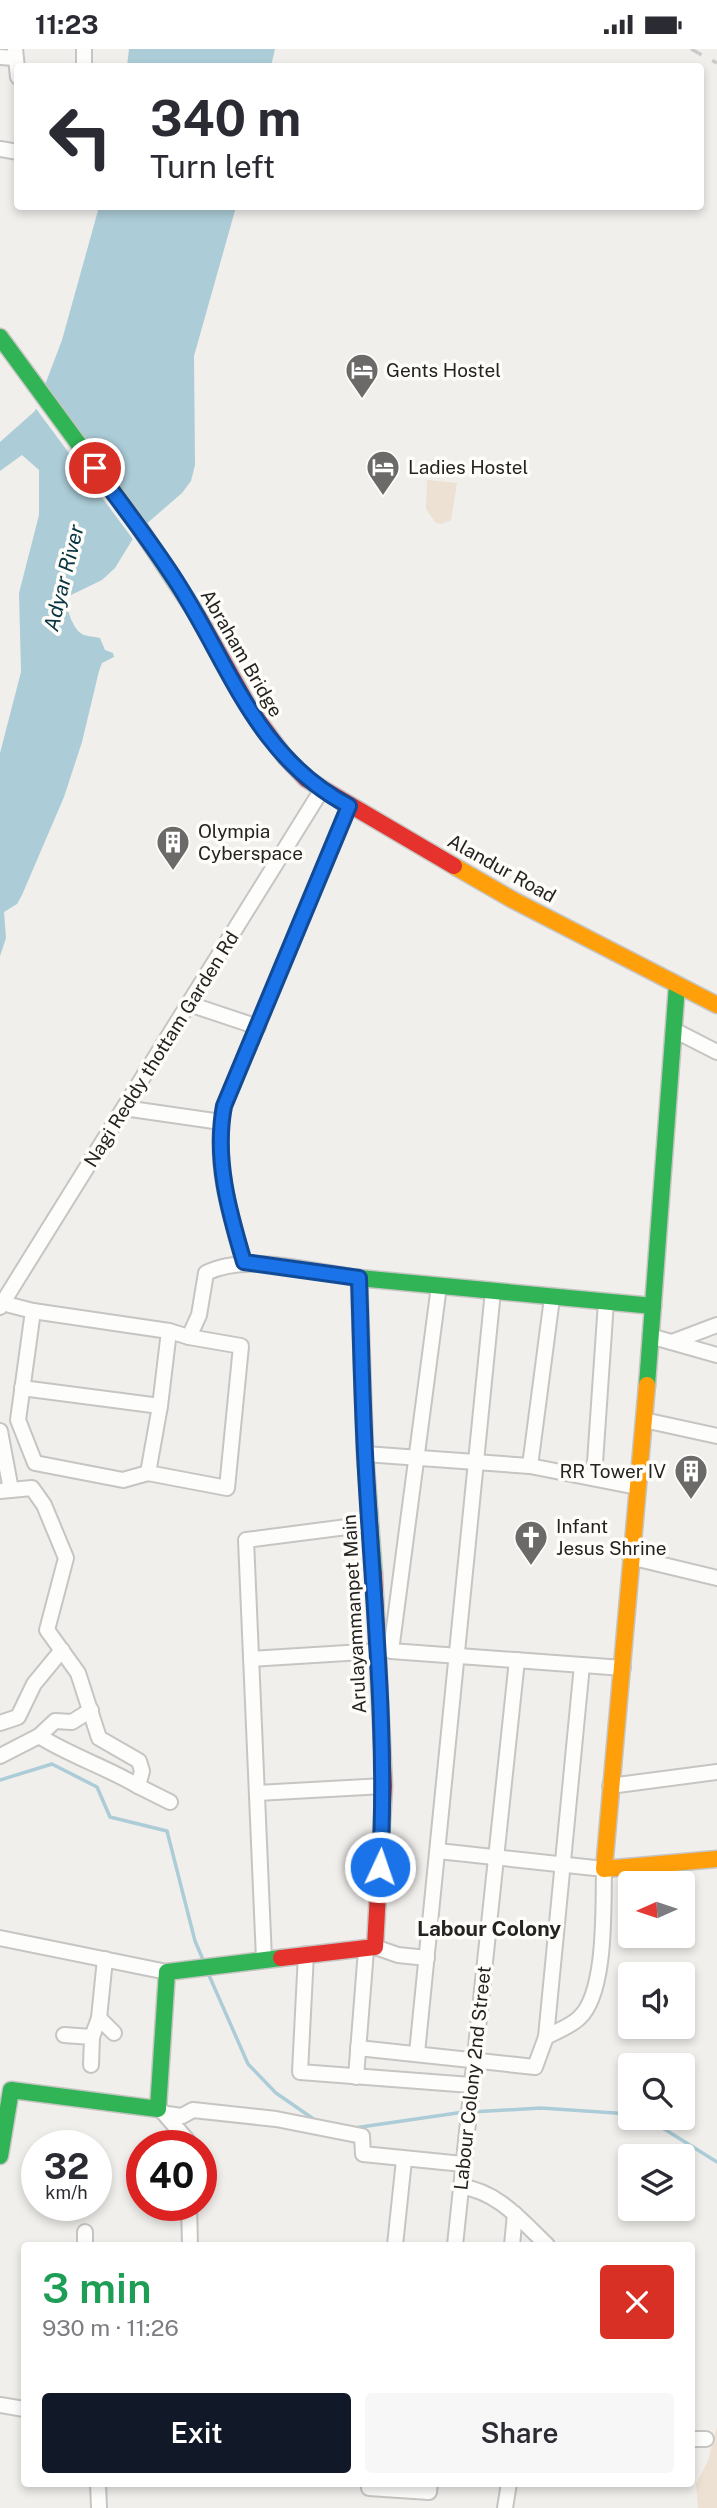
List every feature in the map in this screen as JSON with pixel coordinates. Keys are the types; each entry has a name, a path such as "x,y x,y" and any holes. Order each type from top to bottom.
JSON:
{"street":[{"name":"Abraham Bridge","path":"0,337 177,582 245,704 278,751"},
{"name":"Alandur Road","path":"278,751 321,791 513,900 717,1005"},
{"name":"Nagi Reddy thottam Garden Rd","path":"1,1305 321,791"},
{"path":"244,1262 224,1187 221,1122 224,1106 349,806"},
{"path":"546,2038 581,2017 592,1995 600,1966 604,1869 644,1420 677,985"},
{"path":"189,1004 258,1027"},
{"path":"674,1030 717,1052"},
{"path":"124,1108 221,1122"},
{"path":"189,1337 199,1315 206,1273 220,1266 244,1262 359,1278 653,1306"},
{"name":"Arulayammanpet Main","path":"359,1278 365,1454 385,1651 384,1786 370,1948"},
{"path":"385,1651 417,1456 439,1286"},
{"path":"416,2053 493,1291"},
{"path":"530,1466 552,1298"},
{"path":"594,1477 606,1302"},
{"path":"1,1305 169,1331 241,1346 227,1488 148,1473 123,1480 35,1463 18,1420 33,1311"},
{"path":"672,1342 717,1325"},
{"path":"148,1473 169,1331"},
{"path":"650,1336 717,1356"},
{"path":"22,1388 160,1406"},
{"path":"644,1420 717,1436"},
{"path":"0,1431 5,1491 32,1489 44,1504 66,1558 47,1630 78,1673 99,1738 139,1761 142,1771 138,1786"},
{"path":"365,1454 530,1466 637,1487"},
{"path":"264,1959 246,1540 370,1524"},
{"path":"630,1557 717,1578"},
{"path":"0,1723 18,1717 34,1684 62,1650"},
{"path":"251,1659 385,1651 623,1668"},
{"name":"Labour Colony 2nd Street","path":"454,2242 517,1660"},
{"path":"358,2048 535,2067 546,2038 565,1865 582,1665"},
{"path":"0,1756 33,1739 55,1721 72,1722 91,1710"},
{"path":"18,1717 33,1739 102,1765 170,1802"},
{"path":"611,1786 717,1772"},
{"path":"257,1793 384,1786"},
{"path":"438,1851 604,1869 717,1859"},
{"path":"0,1938 167,1972 370,1948 427,1958"},
{"path":"356,2077 370,1948"},
{"path":"306,1954 300,2072 471,2085"},
{"path":"91,2065 92,2036 99,2018 105,1959"},
{"path":"167,1972 162,2112 178,2130"},
{"path":"99,2018 114,2033"},
{"path":"64,2035 92,2036"},
{"path":"0,2156 5,2089 182,2116 193,2110 288,2121 362,2136 363,2154 463,2164"},
{"path":"395,2242 404,2160"},
{"path":"461,2187 479,2188 515,2214 544,2242"},
{"path":"512,2242 515,2214"},
{"path":"189,2221 190,2242"},
{"path":"0,2406 21,2409"},
{"path":"98,2487 99,2508"},
{"path":"369,2487 429,2492 430,2487"},
{"path":"505,2508 508,2487"}],"shaded area":[{"path":"427,480 457,483 451,520 442,524 436,523 426,509"},
{"path":"717,2427 717,2508 698,2508 696,2484 708,2461"}],"water":[{"path":"129,49 275,49 272,63 127,63"},
{"name":"Adyar River","path":"98,210 235,210 194,356 195,465 191,481 182,493 137,532 115,568 102,580 67,597 68,612 76,628 84,635 100,638 105,650 113,653 114,657 102,663 82,742 64,797 22,895 17,904 4,912 6,938 0,956 0,753 21,672 19,593 39,515 39,470 22,455 0,471 0,442 35,411 62,340"}],"pier":[{"path":"42,383 140,534 135,542 34,406"}],"waterway":[{"path":"0,1780 52,1764 97,1787 110,1817 167,1831 195,1941 204,1962"},
{"path":"208,1973 248,2064 276,2093 315,2120"},
{"path":"471,2112 541,2108 618,2113"},
{"path":"354,2128 464,2112"},
{"path":"666,2130 717,2162"}],"railway":[{"path":"691,49 717,63"}],"traffic: fast":[{"path":"0,337 133,518 198,616"},
{"path":"647,1385 677,985"},
{"path":"374,1574 365,1454 359,1278 653,1306"},
{"path":"0,2156 11,2090 158,2109 167,1972 281,1958"}],"traffic: slow":[{"path":"454,866 513,900 717,1005"},
{"path":"647,1385 604,1869 717,1859"}],"traffic: jam":[{"path":"198,616 250,709 285,757 306,779 454,866"},
{"path":"281,1958 375,1947 384,1786 374,1574"}],"place":[{"name":"Gents Hostel","path":"362,400"},
{"name":"Ladies Hostel","path":"383,497"},
{"name":"Olympia Cyberspace","path":"173,872"},
{"name":"RR Tower IV","path":"691,1501"},
{"name":"Infant Jesus Shrine","path":"531,1567"}],"district":[{"name":"Labour Colony","path":"489,1929"}],"route":[{"path":"95,468 177,582 261,729 306,779 321,791 349,806 224,1106 221,1122 224,1187 228,1211 244,1262 359,1278 365,1454 379,1651 384,1786 380,1867"}]}
